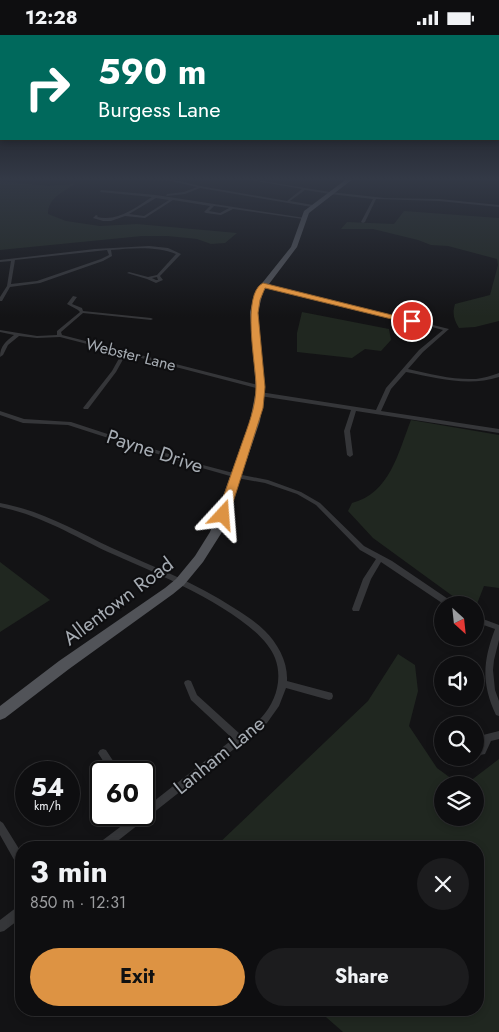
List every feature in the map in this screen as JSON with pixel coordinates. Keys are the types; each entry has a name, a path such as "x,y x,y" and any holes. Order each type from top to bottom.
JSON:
{"main road":[{"name":"Allentown Road","path":"0,714 180,582 199,559 212,539 237,476 255,421 260,390 254,313 256,300 263,285 295,245 301,225"}],"street":[{"path":"0,261 151,247 171,249 179,253 158,276 161,280 156,282 129,273"},
{"path":"9,286 38,282 102,260 111,255 109,250"},
{"path":"0,300 9,286 13,259"},
{"path":"263,285 412,321"},
{"path":"75,297 69,305 80,309 82,312 151,319"},
{"path":"60,336 60,332 82,312"},
{"path":"378,412 388,389 424,348 447,329 423,323"},
{"name":"Webster Lane","path":"0,331 37,337 60,336 260,390 354,408 499,431"},
{"path":"0,355 6,345 18,334"},
{"path":"86,408 114,371 125,352"},
{"path":"404,370 468,380 482,380 499,375"},
{"path":"350,455 347,431 354,408"},
{"name":"Payne Drive","path":"0,413 22,421 69,423 237,476 272,483 306,497 324,509 362,547 437,596"},
{"path":"0,505 24,510 58,524 180,582 232,611 269,641 281,663 283,684 329,696"},
{"path":"356,609 367,579 380,558"},
{"path":"484,622 499,628 490,654 487,675 499,712"},
{"path":"188,683 194,697 240,740"},
{"name":"Lanham Lane","path":"155,804 240,740 272,710 280,698 283,684"},
{"path":"484,740 499,735"},
{"path":"484,746 487,739"},
{"path":"103,753 109,761"},
{"path":"0,826 15,851"},
{"name":"Lanham Lane","path":"110,841 128,826"},
{"path":"0,927 15,916"}],"shaded area":[{"path":"0,225 143,225 237,233 225,243 211,244 197,239 168,236 142,236 0,250"},
{"path":"345,225 499,225 499,321 475,327 459,328 454,314 455,304 490,295 498,265 497,259 448,246 431,245 373,229 341,229"},
{"path":"302,312 389,329 391,340 381,351 365,349 352,358 297,352 297,333"},
{"path":"411,420 499,435 499,588 484,586 480,596 453,596 373,538 348,511 352,503 365,498 384,481 397,458"},
{"path":"0,562 50,600 0,632"},
{"path":"398,654 415,665 418,691 409,726 434,766 448,776 434,776 434,826 484,826 484,776 477,776 499,759 499,1032 343,1032 325,1016 484,1016 484,841 221,841 368,701"}],"route":[{"path":"223,515 255,421 260,399 254,313 256,300 263,285 412,321"}]}
